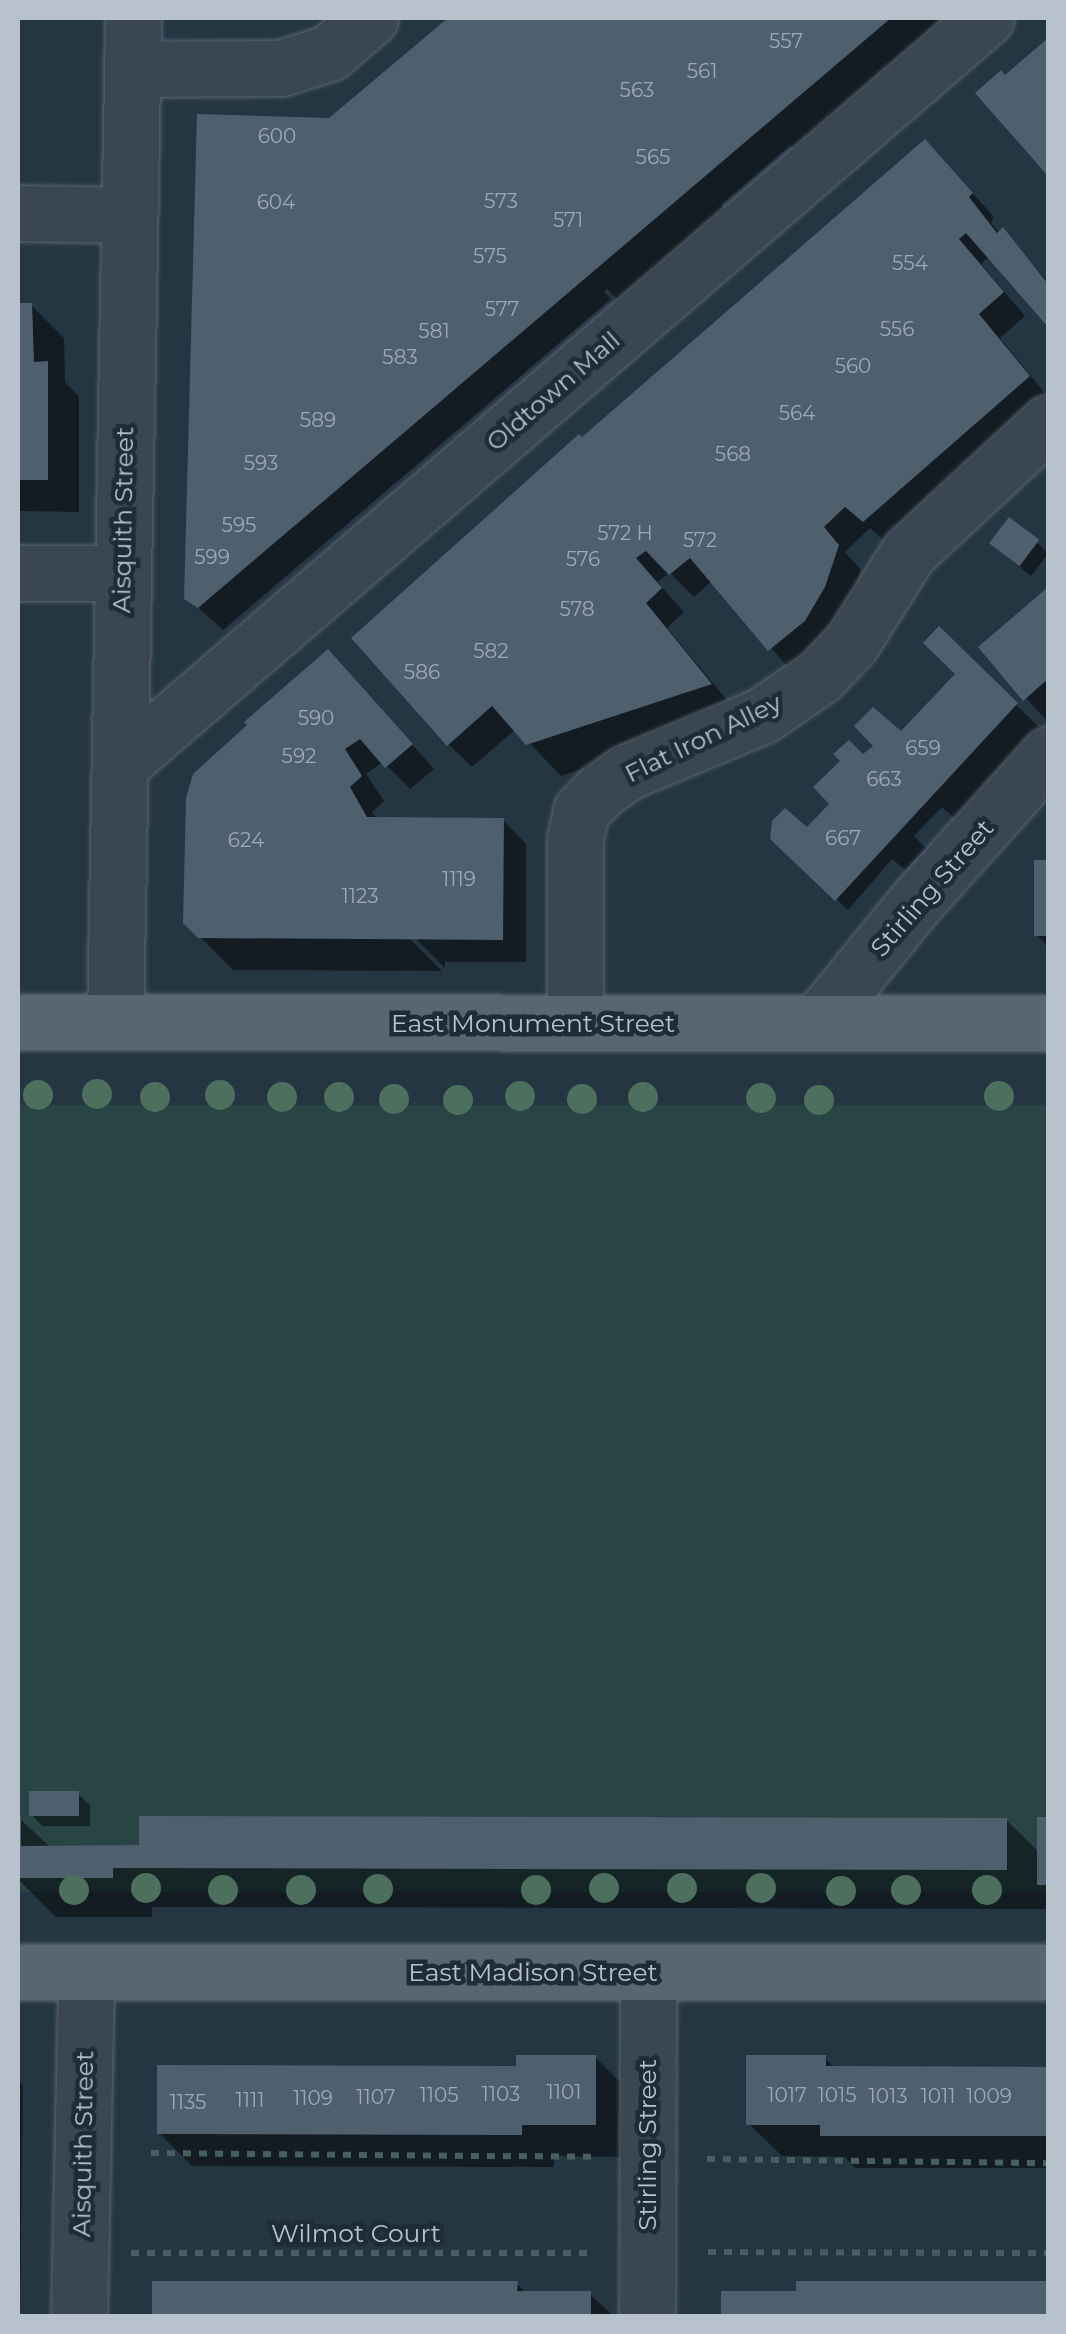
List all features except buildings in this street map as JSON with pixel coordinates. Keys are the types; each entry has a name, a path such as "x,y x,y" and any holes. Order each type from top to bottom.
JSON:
{"main road":[{"name":"East Monument Street","path":"18,1022 1048,1023"},
{"name":"East Madison Street","path":"18,1972 1048,1972"}],"street":[{"path":"133,43 281,68 329,53 370,18"},
{"name":"Oldtown Mall","path":"121,764 986,18"},
{"name":"Aisquith Street","path":"115,1022 133,43"},
{"path":"18,213 129,215"},
{"name":"Flat Iron Alley","path":"575,1023 575,840 581,811 600,790 627,772 763,715 820,676 852,642 909,552 1048,423"},
{"path":"18,573 122,573"},
{"name":"Stirling Street","path":"818,1022 916,902 1048,755"},
{"name":"Aisquith Street","path":"80,2316 86,1972"},
{"name":"Stirling Street","path":"647,2316 648,1972"}],"path":[{"path":"152,2153 584,2158"},
{"path":"708,2158 1048,2163"},
{"name":"Wilmot Court","path":"125,2254 588,2252"},
{"path":"708,2252 1048,2253"}],"green space":[{"path":"18,1105 1048,1105 1048,1892 18,1892"}]}
